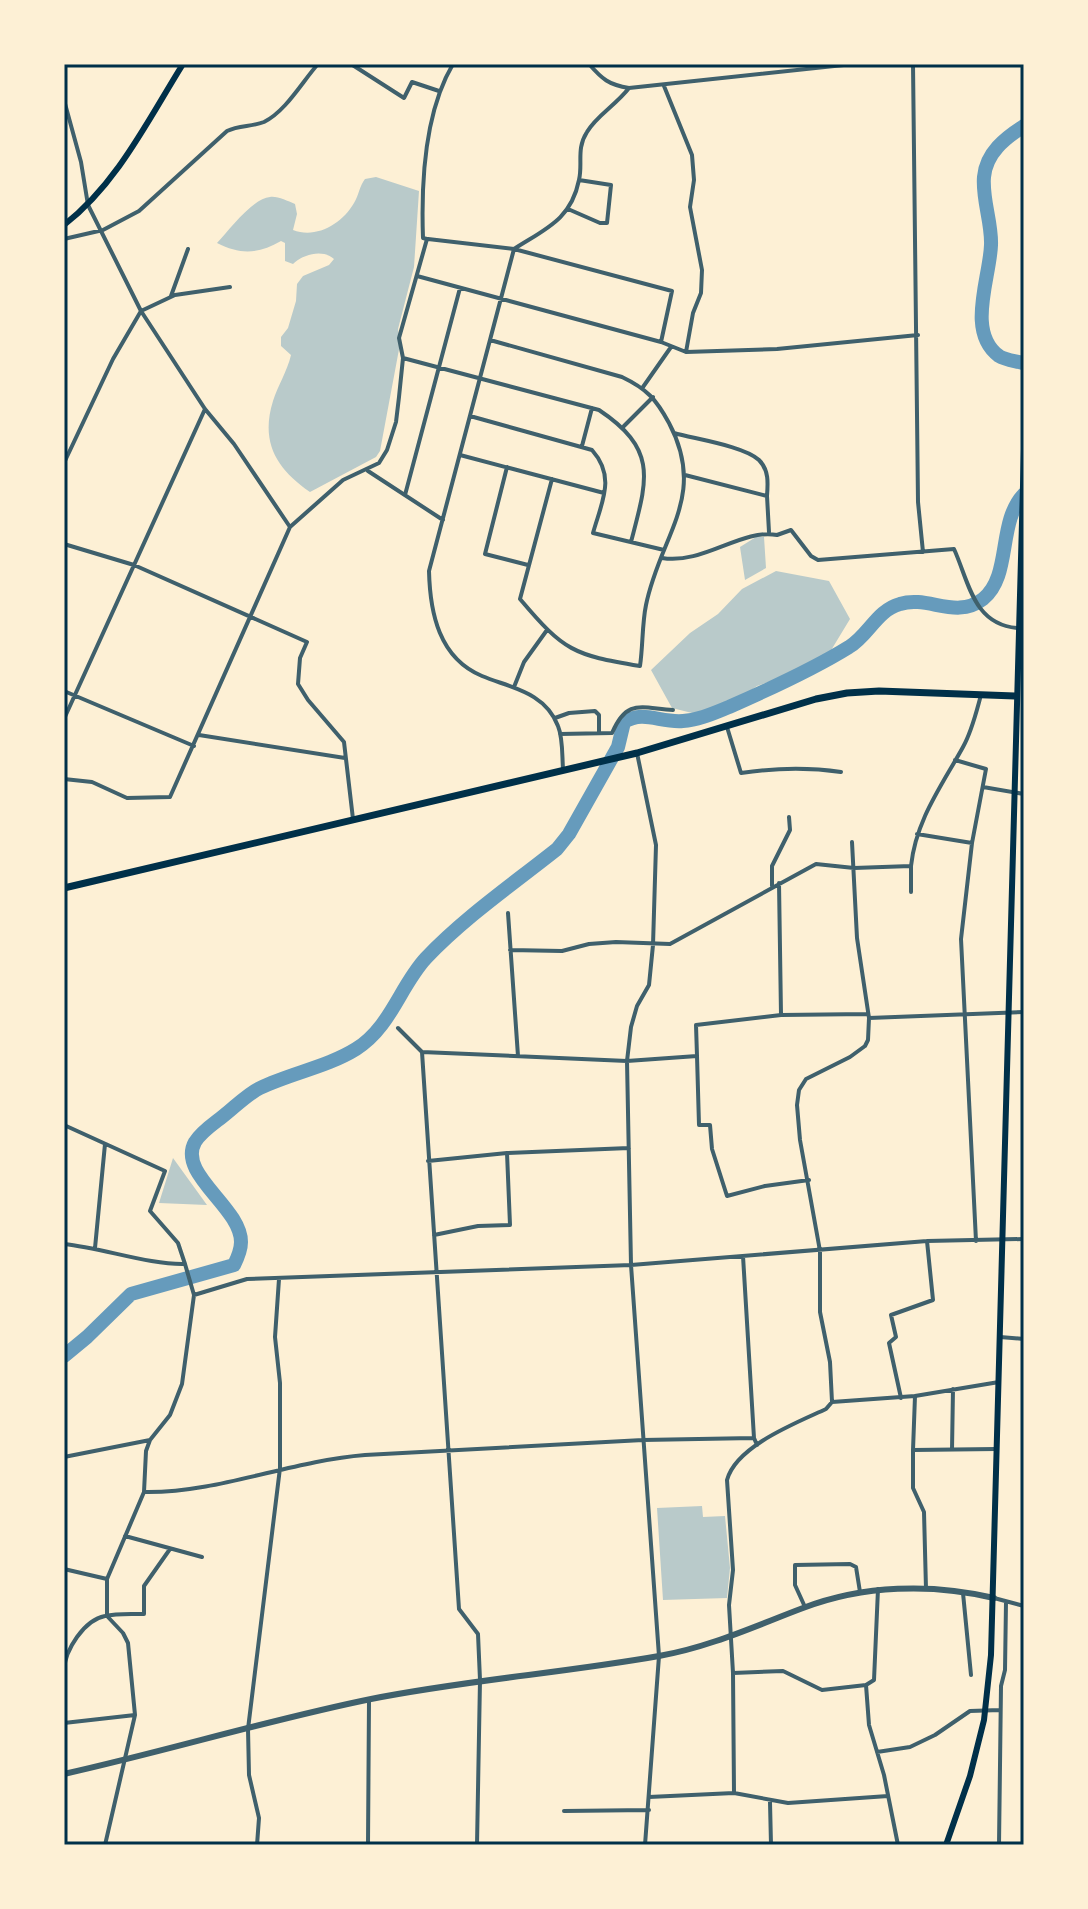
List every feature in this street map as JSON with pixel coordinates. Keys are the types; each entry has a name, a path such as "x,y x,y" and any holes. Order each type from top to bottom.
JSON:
{"main road":[{"path":"64,225 88,205 124,158 183,64"},
{"path":"946,1845 970,1776 985,1711 994,1598 1024,449"},
{"path":"64,888 637,753 816,699 879,691 1018,696"}],"street":[{"path":"64,239 103,230 139,211 227,131 237,126 253,126 267,121 278,112 318,64"},
{"path":"351,64 404,98 412,82 439,91"},
{"path":"453,64 439,91 421,184 423,238 514,249 672,291 661,342"},
{"path":"589,64 612,86 629,88 853,64"},
{"path":"913,64 918,502 923,552"},
{"path":"664,86 692,155 694,180 690,207 702,270 701,293 693,313 686,352"},
{"path":"563,769 560,734 554,719 534,696 467,668 454,657 438,630 432,612 429,571 514,249 557,222 568,209 579,180 579,147 587,131 616,105 629,88"},
{"path":"64,100 81,162 88,205 141,311 205,409 234,444 290,527"},
{"path":"568,209 607,223 611,185 579,180"},
{"path":"64,779 92,782 127,798 170,797 290,527 343,480 379,463 387,450 396,422 403,358 399,338 427,239"},
{"path":"170,297 188,249"},
{"path":"417,276 661,342 686,352 777,349 918,335"},
{"path":"64,463 113,359 141,311 170,297 230,287"},
{"path":"405,495 460,288"},
{"path":"490,340 622,377 643,387 653,397 680,446 685,475 681,504 646,605 640,666 571,650 547,630 520,599 552,479"},
{"path":"643,387 671,347"},
{"path":"403,358 599,410 624,426 645,466 645,486 631,542"},
{"path":"624,426 653,397"},
{"path":"582,446 592,408"},
{"path":"64,719 205,409"},
{"path":"470,416 592,450 603,462 607,476 593,533 664,550"},
{"path":"674,433 746,453 760,461 769,479 769,532"},
{"path":"460,455 604,493"},
{"path":"507,467 485,554 529,565"},
{"path":"367,470 443,520"},
{"path":"685,475 767,496"},
{"path":"662,558 674,560 716,551 769,532 777,535 791,530 811,556 818,560 954,549 964,578 983,611 991,621 1017,628"},
{"path":"64,544 134,565 307,642 300,658 298,684 344,742 353,819"},
{"path":"514,687 524,662 547,630"},
{"path":"64,691 194,746"},
{"path":"911,892 911,866 917,834 930,801 971,728 981,695"},
{"path":"560,734 612,733 622,713 634,706 673,710"},
{"path":"554,719 569,713 595,711 599,715 599,733"},
{"path":"726,725 741,773 809,768 841,772"},
{"path":"199,735 345,758"},
{"path":"637,753 656,845 649,985 637,1006 627,1061 631,1265 659,1656 645,1845"},
{"path":"955,760 986,769 972,843 961,939 976,1241"},
{"path":"982,787 1024,794"},
{"path":"772,887 772,866 790,830 789,817"},
{"path":"917,834 972,843"},
{"path":"734,1793 729,1605 733,1570 727,1480 730,1468 757,1445 826,1409 832,1402 830,1362 820,1312 820,1251 797,1118 799,1090 806,1079 850,1057 868,1040 869,1016 857,938 852,842"},
{"path":"510,950 562,951 589,944 616,942 670,944 816,864 854,868 911,866"},
{"path":"779,883 781,1015"},
{"path":"508,913 518,1056"},
{"path":"809,1180 765,1186 727,1196 712,1149 710,1125 699,1125 696,1025 781,1015 1024,1012"},
{"path":"398,1028 422,1052 459,1609 478,1634 477,1845"},
{"path":"422,1052 627,1061 697,1056"},
{"path":"64,1125 165,1171 150,1211 178,1243 194,1295 182,1384 170,1415 150,1440 146,1451 144,1492 107,1579 107,1616 128,1643 135,1715 105,1845"},
{"path":"95,1248 105,1144"},
{"path":"428,1161 507,1153 629,1148"},
{"path":"433,1235 478,1226 510,1225 507,1153"},
{"path":"194,1295 247,1279 631,1265 927,1241 1024,1239"},
{"path":"901,1398 889,1343 896,1337 891,1315 933,1300 927,1241"},
{"path":"64,1244 167,1265 185,1264"},
{"path":"743,1256 754,1438 757,1445"},
{"path":"257,1845 259,1818 249,1775 248,1729 280,1468 280,1383 275,1337 279,1279"},
{"path":"1000,1337 1024,1339"},
{"path":"832,1402 901,1398 999,1382"},
{"path":"952,1450 953,1389"},
{"path":"915,1396 913,1488 924,1512 926,1590"},
{"path":"144,1492 179,1493 326,1458 643,1440 754,1438"},
{"path":"64,1457 150,1440"},
{"path":"913,1450 997,1449"},
{"path":"125,1536 202,1557"},
{"path":"64,1670 64,1658 73,1642 102,1616 144,1614 144,1586 170,1549"},
{"path":"805,1607 795,1585 795,1565 850,1564 856,1567 860,1592"},
{"path":"64,1569 107,1579"},
{"path":"733,1673 783,1671 822,1690 866,1685 874,1680 878,1589"},
{"path":"64,1774 369,1700 480,1680 659,1656 730,1638 805,1607 860,1592 878,1589 963,1593 1024,1606"},
{"path":"963,1593 971,1675"},
{"path":"999,1845 1000,1710 1005,1670 1006,1602"},
{"path":"866,1685 869,1725 898,1845"},
{"path":"64,1687 64,1757"},
{"path":"368,1845 369,1700"},
{"path":"876,1752 910,1747 935,1735 970,1711 1000,1710"},
{"path":"65,1723 135,1715"},
{"path":"649,1797 734,1793 788,1803 888,1796"},
{"path":"770,1802 771,1845"},
{"path":"564,1811 649,1810"}],"shaded area":[{"path":"376,177 419,191 414,267 398,329 400,344 380,451 376,457 310,492 288,474 274,454 270,442 270,416 291,355 281,346 281,337 288,328 296,301 297,284 303,276 329,265 334,259 324,254 313,254 293,264 285,261 285,243 281,241 249,251 234,250 217,243 249,209 270,197 295,204 297,214 293,230 311,233 328,228 349,211 365,179"},
{"path":"756,537 764,537 766,568 745,580 740,547"},
{"path":"776,571 829,581 850,619 830,652 794,673 757,686 712,718 672,708 651,670 690,633 718,614 742,589"},
{"path":"173,1158 207,1205 159,1203"},
{"path":"702,1506 703,1517 725,1516 730,1568 727,1598 663,1600 657,1508"}],"waterway":[{"path":"1023,363 1001,357 989,346 984,333 982,304 991,245 984,185 986,168 998,147 1024,126"},
{"path":"64,1356 131,1294 234,1265 241,1245 238,1229 195,1166 192,1154 195,1142 207,1128 255,1091 333,1061 368,1040 387,1018 426,958 473,915 557,849 569,834 618,747 624,722 638,717 689,720 729,707 849,647 879,617 900,604 973,605 992,589 998,577 1010,519 1024,494"}]}
